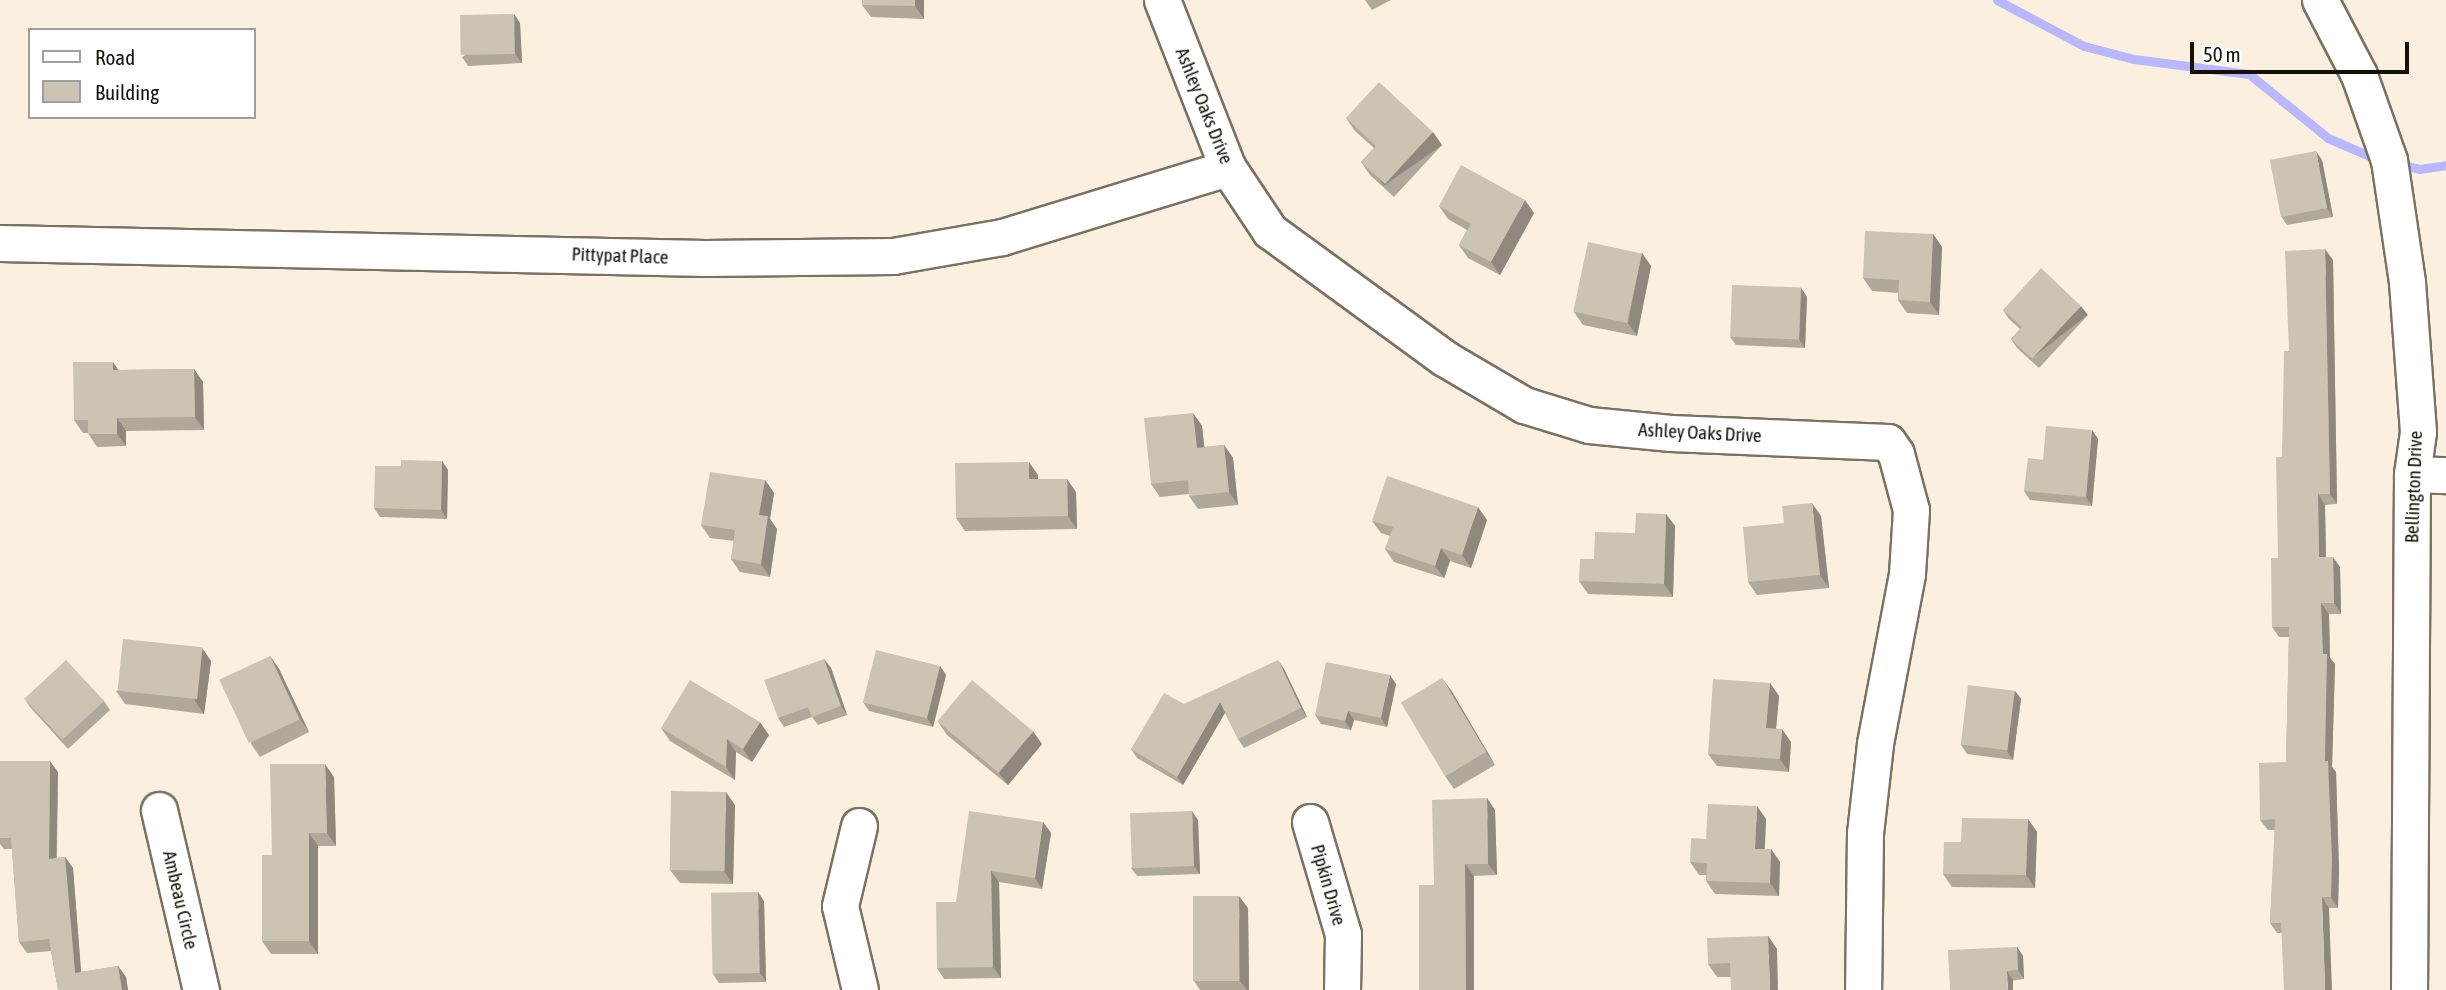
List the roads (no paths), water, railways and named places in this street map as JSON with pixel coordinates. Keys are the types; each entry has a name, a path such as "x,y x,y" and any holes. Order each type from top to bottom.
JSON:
{"street":[{"name":"Ashley Oaks Drive","path":"1162,0 1228,168 1270,230 1444,358 1524,405 1589,425 1888,442 1896,454 1911,510 1907,574 1875,744 1865,833 1863,990"},
{"name":"Bellington Drive","path":"2320,0 2359,75 2389,160 2407,282 2418,432 2429,474 2409,990"},
{"name":"Pittypat Place","path":"0,243 705,258 893,256 1002,237 1228,168"},
{"name":"Ambeau Circle","path":"159,810 201,990"},
{"name":"Pipkin Drive","path":"1310,822 1343,934 1342,990"},
{"path":"859,826 840,906 860,990"}],"waterway":[{"path":"1997,0 2084,46 2134,59 2249,74 2328,138 2381,161"},
{"path":"2398,164 2419,169 2446,165"}]}
